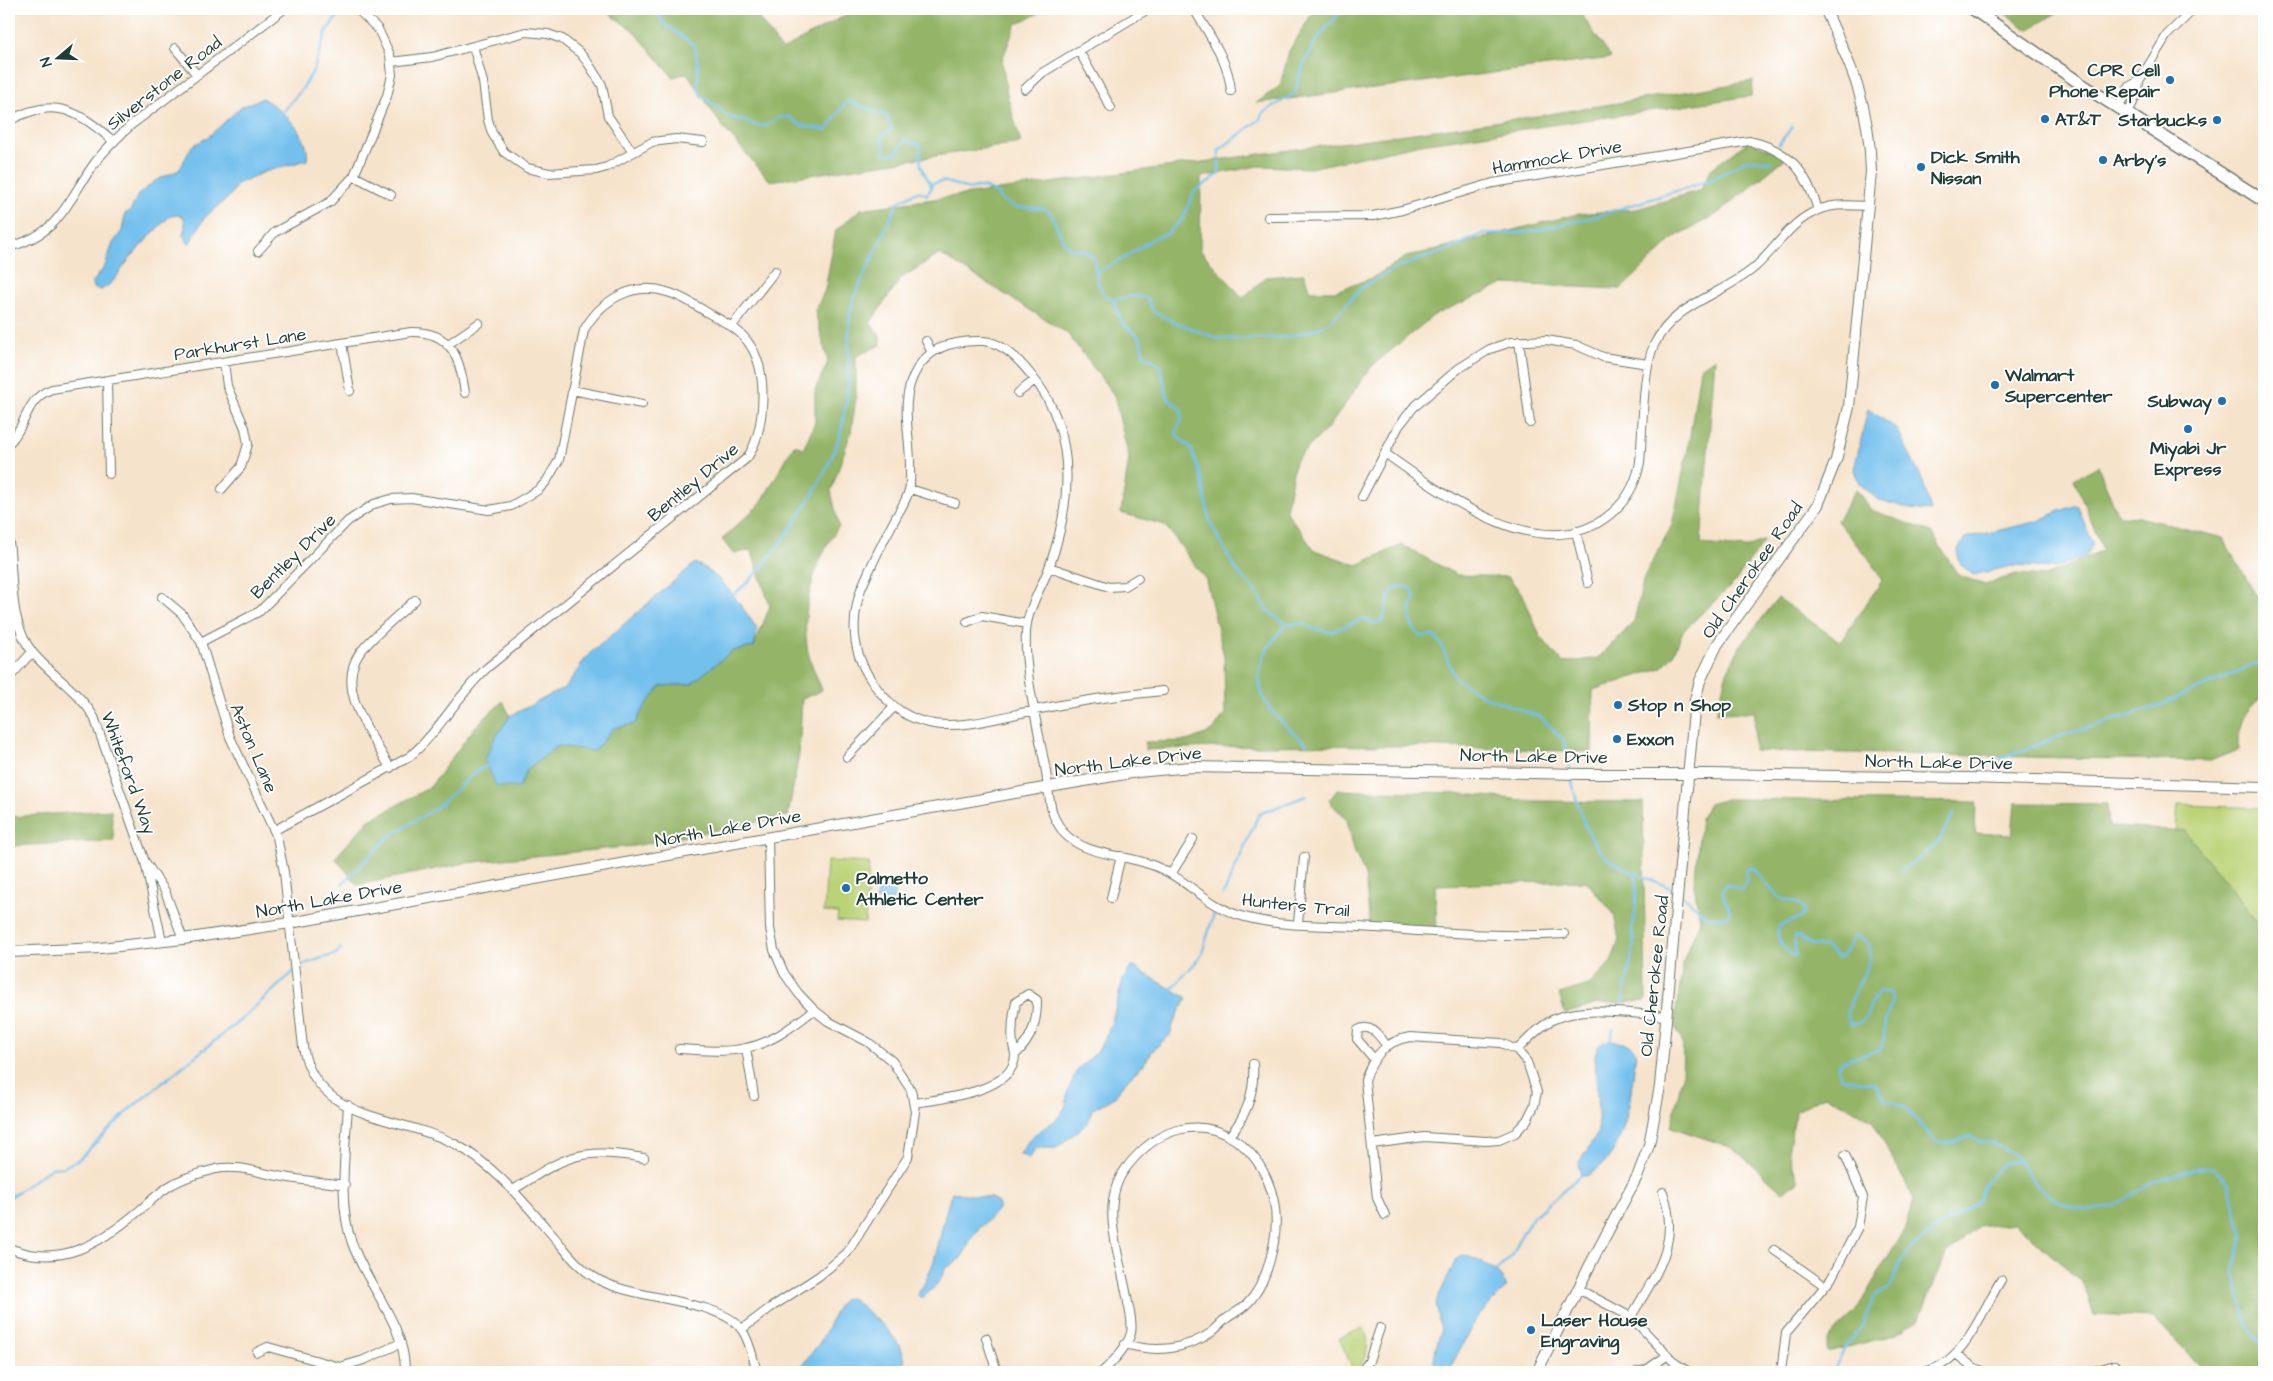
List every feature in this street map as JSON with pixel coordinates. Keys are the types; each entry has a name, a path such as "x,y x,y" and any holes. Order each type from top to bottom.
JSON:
{"main road":[{"name":"Old Cherokee Road","path":"1537,1372 1638,1175 1649,1144 1657,1107 1677,914 1687,774 1695,700 1709,661 1730,625 1789,549 1818,505 1842,443 1856,348 1871,172 1871,146 1865,109 1856,79 1825,9"},
{"path":"1973,9 2013,39 2264,202"},
{"name":"North Lake Drive","path":"9,952 100,948 182,939 290,923 1049,787 1137,772 1191,766 1551,774 1959,778 2264,787"}],"street":[{"name":"Silverstone Road","path":"9,248 35,237 60,218 94,164 113,141 284,9"},
{"path":"258,251 275,232 330,202 354,176 387,96 391,82 391,62 386,42 378,29 357,9"},
{"path":"1025,89 1042,73 1148,9"},
{"path":"1194,9 1222,58 1230,78 1231,91"},
{"path":"2128,114 2138,91 2139,81 2167,35 2194,9"},
{"path":"391,62 432,57 526,32 548,34 568,43 588,63 602,85 608,116 632,151"},
{"path":"473,46 483,82 490,126 500,146 515,161 542,172 565,173 607,167 632,151 662,139 703,142"},
{"path":"175,48 197,75"},
{"path":"1079,51 1111,108"},
{"path":"2118,108 2130,86 2139,81"},
{"path":"9,122 33,111 48,107 63,109 92,122 113,141"},
{"name":"Hammock Drive","path":"1268,217 1373,216 1402,210 1514,179 1749,141 1764,144 1779,151 1804,173 1812,189 1818,210"},
{"path":"354,176 392,195"},
{"path":"1386,454 1441,493 1488,518 1546,533 1576,531 1593,525 1613,512 1627,496 1634,483 1640,462 1648,364 1654,345 1670,321 1686,308 1744,276 1771,252 1793,227 1818,210 1840,205 1868,206"},
{"path":"732,326 774,271"},
{"name":"Bentley Drive","path":"201,642 260,611 348,521 374,504 391,499 412,498 489,510 510,506 530,496 546,482 559,460 584,330 596,312 606,303 622,294 638,289 668,292 732,326 751,346 760,370 762,392 759,434 747,458 488,668 465,690 424,744 408,757 275,830"},
{"path":"447,344 479,323"},
{"name":"Parkhurst Lane","path":"9,443 16,437 34,400 46,391 74,384 411,332 427,331 437,335 447,344 459,363 465,394"},
{"path":"926,340 932,351 922,360 913,375 905,400 911,450 910,490 860,589 854,617 855,638 862,665 875,687 893,708 930,723 957,726 978,724 1035,710 1105,697 1163,691"},
{"name":"Hunters Trail","path":"932,351 947,344 986,341 1010,352 1035,380 1058,421 1067,466 1064,515 1049,567 1039,588 1027,624 1028,665 1035,710 1054,815 1064,834 1082,846 1153,865 1171,874 1206,900 1227,911 1250,918 1298,923 1521,936 1564,934"},
{"path":"1362,497 1399,426 1412,408 1434,388 1483,353 1504,344 1519,341 1561,342 1603,356 1648,364"},
{"path":"1519,341 1530,423"},
{"path":"342,343 350,391"},
{"path":"222,489 241,467 248,444 245,428 228,386 224,362"},
{"path":"107,380 109,474"},
{"path":"1018,393 1035,380"},
{"path":"572,390 642,404"},
{"path":"910,490 955,503"},
{"path":"1576,531 1588,583"},
{"name":"Whiteford Way","path":"9,542 15,611 32,652 80,696 94,717 145,862 162,941"},
{"path":"1049,567 1109,587 1125,586 1138,578"},
{"name":"Aston Lane","path":"162,597 182,614 201,642 230,737 275,830 284,872 306,1063 318,1085 331,1097 369,1116 433,1133 450,1141 484,1164 513,1190 578,1265 595,1278 614,1287 723,1314 742,1329"},
{"path":"390,768 355,702 351,675 360,652 415,600"},
{"path":"967,622 982,616 1027,624"},
{"path":"9,678 32,652"},
{"path":"847,757 893,708"},
{"path":"757,1372 742,1329 819,1276 847,1253 908,1157 914,1104 911,1090 892,1061 868,1042 835,1026 814,1010 790,982 774,950 770,928 768,837"},
{"path":"1171,874 1193,839"},
{"path":"1111,898 1121,856"},
{"path":"1298,923 1304,857"},
{"name":"Whiteford Way","path":"145,862 165,892 182,939"},
{"path":"914,1104 963,1094 989,1086 1006,1074 1013,1063 1015,1055 1012,1022 1016,1002 1028,994 1037,1000 1034,1028 1028,1043 1015,1055"},
{"path":"679,1049 746,1048 766,1042 786,1031 814,1010"},
{"path":"1517,1050 1545,1025 1565,1014 1594,1012 1666,1016"},
{"path":"1374,1059 1357,1039 1358,1030 1365,1027 1371,1028 1387,1046"},
{"path":"1372,1144 1424,1137 1486,1141 1499,1140 1515,1132 1527,1120 1534,1106 1536,1092 1527,1062 1517,1050 1501,1043 1410,1037 1397,1039 1380,1050 1365,1080 1377,1198 1385,1215"},
{"path":"746,1048 754,1096"},
{"path":"1230,1135 1249,1104 1253,1082 1253,1064"},
{"path":"348,1105 344,1185 345,1213 351,1242 401,1343 405,1372"},
{"path":"1102,1372 1126,1344 1130,1333 1131,1322 1111,1211 1113,1197 1120,1176 1142,1149 1170,1131 1202,1127 1230,1135 1239,1142 1253,1159 1270,1191 1274,1212 1275,1236 1267,1271 1253,1297 1246,1305 1203,1337 1185,1345 1157,1351 1126,1344"},
{"path":"513,1190 549,1167 581,1154 611,1152 644,1158"},
{"path":"1781,1372 1786,1333 1837,1269 1858,1227 1864,1205 1861,1188 1845,1156"},
{"path":"9,1248 31,1255 63,1254 85,1248 99,1242 121,1226 172,1184 188,1176 219,1168 242,1168 286,1178 344,1185"},
{"path":"1631,1317 1655,1275 1669,1242 1670,1216 1663,1192"},
{"path":"1774,1250 1825,1286"},
{"path":"1924,1372 1938,1367 1956,1354 2002,1280"},
{"path":"1578,1289 1631,1317 1668,1356 1689,1372"},
{"path":"1361,1372 1369,1361 1380,1328"},
{"path":"986,1338 997,1372"},
{"path":"257,1352 268,1347 340,1367 364,1360 401,1343"},
{"path":"1956,1354 1972,1367 1985,1372"},
{"path":"1637,1372 1646,1370 1668,1356"},
{"path":"2090,1372 2115,1365"}],"green space":[{"path":"603,9 754,9 759,19 782,50 857,9 1048,9 1016,24 1002,60 1007,95 1021,143 770,181 722,126 687,73 673,77 634,31"},
{"path":"1315,9 1578,9 1611,58 1256,103 1280,86 1289,51"},
{"path":"2063,9 2028,30 2000,10"},
{"path":"1753,81 1751,96 1421,144 1311,168 1258,166 1201,177 1200,250 1243,298 1266,277 1304,274 1310,291 1336,291 1372,278 1406,257 1577,214 1637,209 1701,190 1711,169 1749,141 1787,157 1717,214 1675,237 1621,289 1504,284 1434,315 1372,366 1329,427 1295,461 1286,511 1314,550 1357,565 1402,545 1457,575 1508,577 1523,595 1540,636 1563,663 1598,658 1634,622 1644,577 1672,525 1688,449 1700,368 1715,358 1701,544 1745,548 1765,540 1734,583 1683,631 1673,655 1661,668 1593,690 1592,752 1368,746 1257,746 1145,750 1145,742 1187,741 1213,731 1225,713 1224,656 1206,580 1165,525 1121,513 1129,458 1114,395 1067,333 940,254 901,278 870,323 879,334 881,345 856,356 856,396 851,432 831,491 839,526 830,539 817,568 808,599 806,615 808,652 822,690 802,699 799,754 788,816 634,846 465,863 358,885 335,858 368,821 430,787 475,727 503,701 510,716 493,741 527,769 558,746 594,751 614,728 635,724 644,708 661,686 691,684 732,651 754,647 770,606 751,550 733,554 722,539 761,503 794,445 804,448 815,422 815,390 828,362 815,311 825,290 836,230 861,209 1537,116"},
{"path":"2098,466 2116,511 2122,516 2139,517 2223,538 2264,609 2264,695 2251,707 2243,718 2239,750 2210,761 1754,751 1755,712 1716,713 1727,672 1741,645 1778,598 1840,642 1882,581 1873,564 1837,521 1856,489 1871,510 1931,532 1958,575 1985,585 2016,574 2046,576 2103,550 2074,479"},
{"path":"1337,790 1454,793 1533,801 1643,802 1646,1001 1597,1004 1565,1014 1559,994 1589,985 1611,962 1619,940 1614,914 1586,881 1435,885 1437,931 1370,927 1365,875 1355,853 1347,820 1329,801"},
{"path":"1727,799 1976,802 1975,833 2012,835 2015,803 2107,804 2109,827 2185,831 2260,925 2264,918 2264,1372 2206,1372 2154,1318 2094,1315 2083,1282 2014,1223 1978,1227 1946,1254 1919,1320 1894,1335 1827,1352 1827,1339 1856,1311 1905,1228 1914,1199 1872,1120 1825,1095 1796,1111 1788,1151 1798,1182 1783,1192 1733,1148 1671,1127 1682,1078 1683,1043 1674,1023 1684,959 1700,921 1694,884 1701,818 1709,804"},
{"path":"2178,805 2264,808 2264,918 2260,925 2185,832 2176,831"},
{"path":"111,810 114,841 9,846 9,817"},
{"name":"Palmetto Athletic Center","path":"827,861 869,863 865,923 837,921 838,913 824,912"},
{"path":"1363,1328 1368,1345 1365,1356 1356,1372 1339,1338"}],"water":[{"path":"262,98 286,116 300,132 307,151 307,160 264,172 237,184 230,196 204,218 189,244 183,235 185,227 184,217 179,215 170,216 155,230 111,283 101,290 94,288 93,282 105,266 113,243 122,231 125,214 131,210 138,195 155,181 179,170 192,146 207,138 241,107"},
{"path":"1868,409 1897,429 1922,479 1931,511 1910,509 1877,499 1859,483 1854,470"},
{"path":"2077,505 2093,544 2086,556 2056,568 2011,566 1973,575 1960,563 1957,552 1965,538 2039,521"},
{"path":"695,563 714,575 744,610 757,629 754,647 732,651 691,684 661,686 644,708 635,724 614,728 594,751 558,746 527,769 519,788 496,786 485,760 493,741 510,716 566,687 588,655"},
{"path":"877,889 894,890 894,901 876,900"},
{"path":"1132,966 1187,998 1175,1019 1170,1035 1154,1049 1143,1065 1128,1079 1112,1099 1092,1109 1088,1123 1056,1148 1036,1148 1029,1159 1020,1154 1031,1137 1056,1120 1066,1106 1067,1093 1077,1070 1098,1051 1111,1025 1123,979"},
{"path":"1611,1041 1629,1044 1636,1052 1625,1122 1612,1154 1601,1166 1586,1176 1581,1175 1578,1164 1599,1132 1595,1055 1600,1045"},
{"path":"952,1192 991,1198 998,1203 998,1209 974,1235 958,1261 945,1268 939,1281 922,1298 917,1295 935,1258"},
{"path":"1464,1255 1490,1267 1500,1276 1506,1288 1477,1317 1451,1366 1445,1372 1437,1372 1433,1358 1441,1331 1436,1302 1456,1260"},
{"path":"846,1298 853,1299 891,1334 902,1351 905,1360 900,1369 895,1372 797,1372 821,1341 839,1304"}],"waterway":[{"path":"653,9 664,23 695,46 698,66 698,87 701,96 718,107 725,115 756,125 766,126 780,117 789,117 800,125 827,130 847,101 887,116 892,129 882,136 885,154 896,154 905,140 920,145 921,166 930,184"},
{"path":"1097,272 1124,258 1154,238 1167,234 1183,219 1194,192 1219,174 1219,150 1259,120 1263,113 1295,93 1299,77 1309,54 1322,33 1341,9"},
{"path":"282,113 302,89 313,71 327,30 340,13"},
{"path":"1779,144 1792,127"},
{"path":"1113,300 1135,296 1147,298 1153,311 1172,321 1216,338 1287,337 1319,328 1330,322 1361,288 1393,269 1450,249 1482,234 1530,232 1597,216 1711,180 1746,160 1772,162"},
{"path":"930,184 943,181 969,189 985,188 997,193 1000,199 1015,207 1044,209 1051,213 1064,243 1070,248 1084,250 1094,258 1098,283 1103,293 1113,300 1122,323 1140,338 1144,356 1155,361 1160,366 1168,398 1181,410 1182,419 1176,432 1178,437 1191,448 1201,476 1210,522 1236,570 1259,595 1267,610 1286,624 1306,624 1313,629 1331,632 1363,619 1375,623 1383,620 1390,594 1395,588 1407,586 1413,591 1415,597 1410,613 1413,627 1421,636 1434,636 1441,644 1455,677 1481,695 1540,717 1564,741 1570,770"},
{"path":"730,597 745,584 778,547 794,525 832,457 844,418 848,384 850,320 855,295 898,202 919,191 927,195 932,187 930,184"},
{"path":"1286,624 1264,655 1260,670 1260,684 1263,696 1269,707 1286,726 1307,744"},
{"path":"1986,765 2054,738 2156,707 2264,660"},
{"path":"342,884 390,836 436,808 477,771 490,765"},
{"path":"1571,776 1584,821 1594,843 1601,852 1625,869 1676,891"},
{"path":"1223,895 1259,814 1306,796"},
{"path":"1901,871 1938,843 1954,813"},
{"path":"1680,894 1705,915 1718,918 1728,916 1730,911 1724,898 1723,889 1725,885 1743,889 1747,879 1745,871 1752,867 1775,894 1783,899 1798,903 1803,908 1804,913 1800,918 1779,926 1778,935 1780,943 1793,956 1796,955 1794,936 1801,937 1810,945 1825,947 1839,958 1855,936 1867,942 1870,951 1868,963 1850,1003 1848,1015 1851,1025 1862,1021 1866,1017 1880,991 1891,993 1891,1005 1884,1027 1884,1040 1880,1050 1843,1061 1838,1066 1841,1078 1875,1084 1885,1099 1905,1107 1936,1142 1951,1143 1971,1136 1980,1142 1995,1144 2014,1154 2037,1186 2056,1201 2076,1209 2092,1210 2112,1207 2154,1182 2195,1168 2213,1168 2229,1184 2235,1212 2244,1235 2233,1269 2243,1313 2249,1328 2264,1345"},
{"path":"1622,1004 1634,945 1632,932 1636,906 1636,872"},
{"path":"1172,989 1201,956 1215,911"},
{"path":"9,1198 52,1168 64,1167 79,1159 131,1108 243,1018 292,973 307,963 336,954 341,948"},
{"path":"1611,1041 1613,1029"},
{"path":"1833,1372 1846,1345 1861,1328 1874,1297 1891,1287 1899,1264 1911,1249 1928,1234 1974,1204 1979,1198 1984,1185 2003,1163 2019,1161"},
{"path":"1496,1271 1512,1256 1522,1234 1534,1216 1581,1175"}],"place":[{"name":"CPR Cell Phone Repair","path":"2170,80"},
{"name":"AT&T","path":"2045,119"},
{"name":"Starbucks","path":"2217,120"},
{"name":"Arby's","path":"2103,160"},
{"name":"Dick Smith Nissan","path":"1921,167"},
{"name":"Walmart Supercenter","path":"1995,385"},
{"name":"Subway","path":"2222,401"},
{"name":"Miyabi Jr Express","path":"2188,429"},
{"name":"Stop n Shop","path":"1618,705"},
{"name":"Exxon","path":"1617,739"},
{"name":"Palmetto Athletic Center","path":"846,888"},
{"name":"Laser House Engraving","path":"1531,1330"}]}
